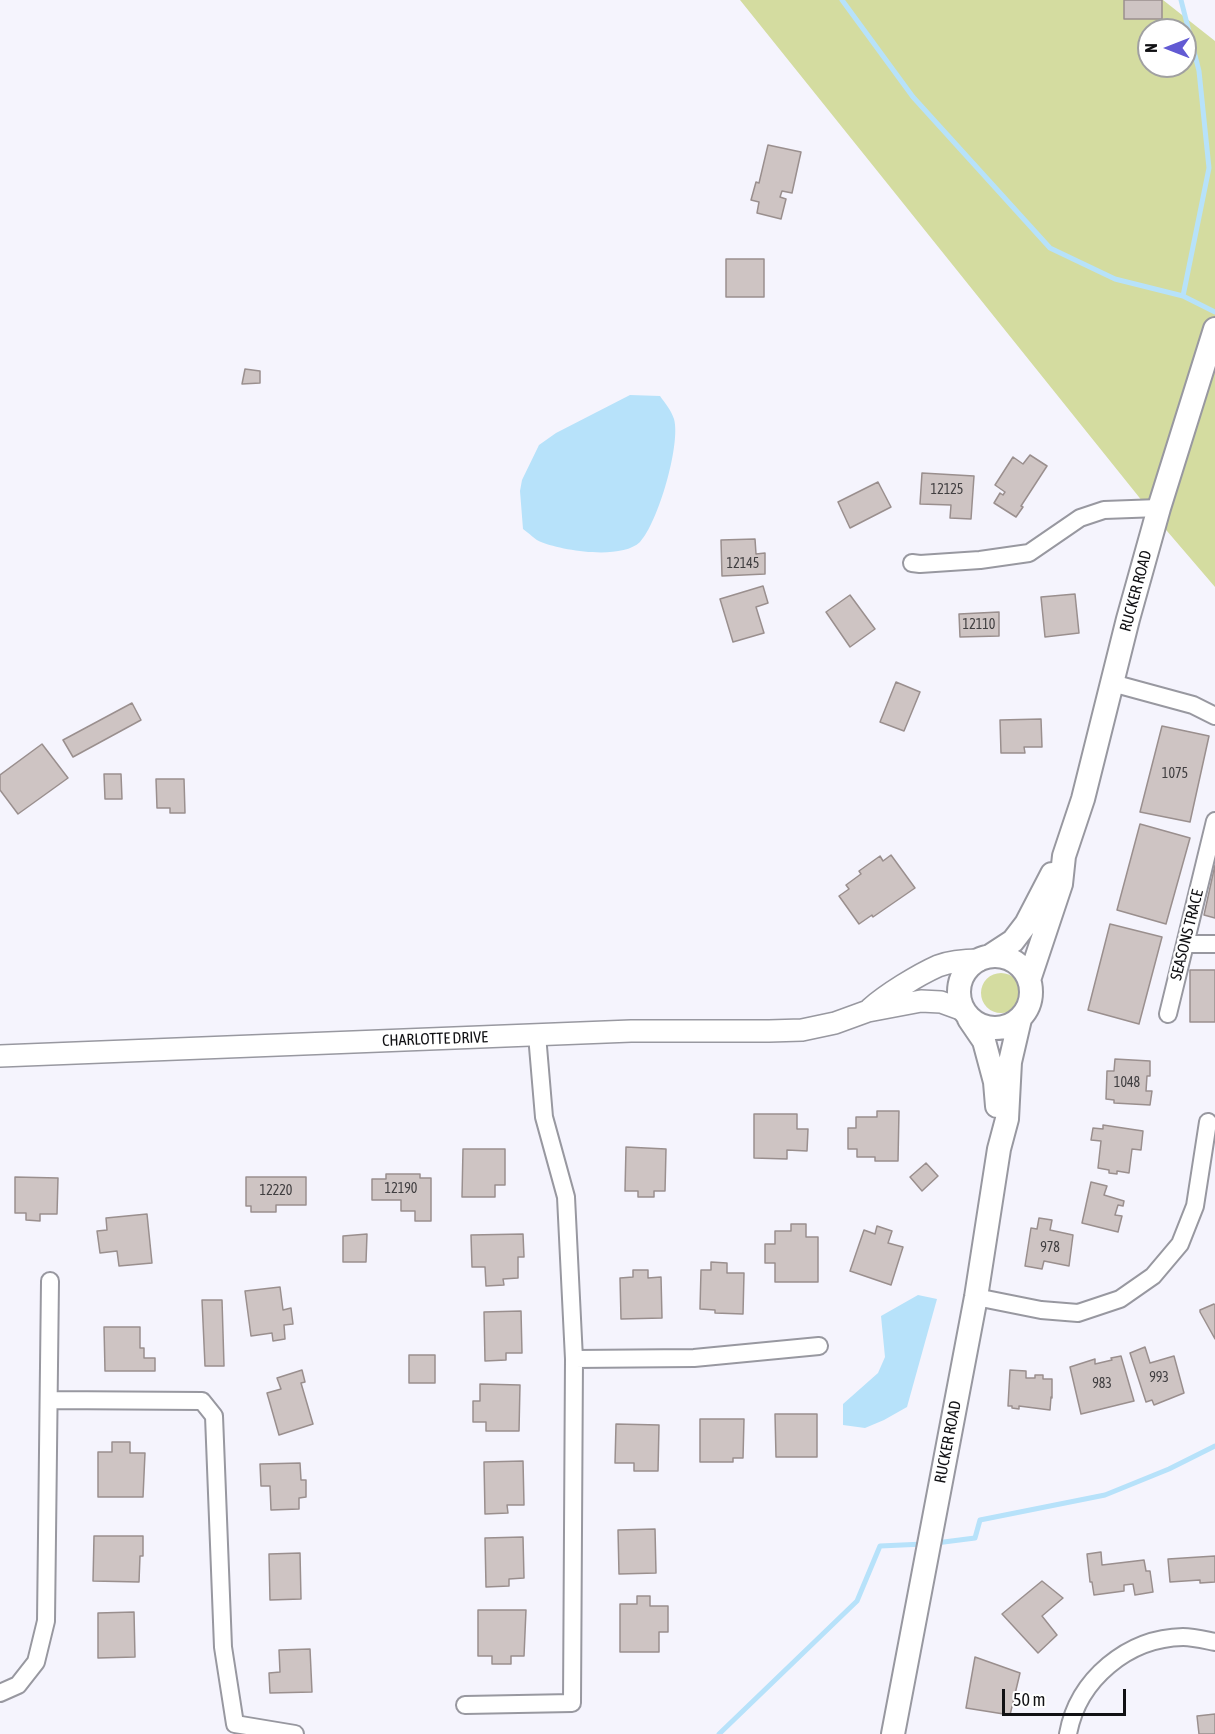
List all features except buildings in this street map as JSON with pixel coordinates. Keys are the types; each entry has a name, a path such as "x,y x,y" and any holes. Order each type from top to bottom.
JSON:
{"main road":[{"name":"RUCKER ROAD","path":"985,958 1014,940 1064,856 1083,800 1159,508 1213,336"},
{"name":"RUCKER ROAD","path":"1029,980 1061,884 1064,856"},
{"path":"1006,957 1026,972 1029,980 1032,996 1028,1008 1020,1019 1001,1029 989,1029 978,1025 966,1014 958,997 959,985 964,973 972,964 985,958 1006,957"},
{"name":"RUCKER ROAD","path":"966,1014 984,1041 995,1082 999,1149"},
{"name":"RUCKER ROAD","path":"893,1734 976,1297 999,1149 1007,1119 1010,1062 1020,1019"}],"street":[{"path":"912,563 980,560 1029,553 1080,518 1104,510 1159,508"},
{"path":"1112,683 1193,705 1215,716"},
{"name":"SEASONS TRACE","path":"1168,1014 1213,840 1215,821"},
{"path":"1185,944 1215,944"},
{"name":"CHARLOTTE DRIVE","path":"868,1011 881,999 938,966 962,960 985,958"},
{"name":"CHARLOTTE DRIVE","path":"0,1056 631,1031 802,1030 835,1023 868,1011 921,1001 941,1002 966,1014"},
{"path":"465,1705 572,1703 574,1359 566,1197 544,1117 537,1035"},
{"path":"976,1297 1041,1310 1078,1313 1120,1299 1153,1276 1180,1244 1195,1206 1208,1122"},
{"path":"0,1693 18,1685 36,1662 46,1622 50,1281"},
{"path":"574,1359 694,1358 819,1347"},
{"path":"49,1400 202,1401 214,1416 223,1647 235,1724 295,1734"},
{"path":"1068,1734 1083,1694 1106,1666 1136,1647 1161,1639 1185,1637 1215,1642"}],"green space":[{"path":"740,0 1163,0 1186,18 1137,18 1137,78 1197,78 1197,27 1215,41 1215,587 1155,517"},
{"path":"1001,973 1015,979 1021,993 1015,1007 1001,1013 987,1007 981,993 987,979"}],"water":[{"path":"630,395 660,396 674,419 671,464 661,501 647,532 640,542 620,551 577,551 536,540 523,529 520,491 522,480 539,445 556,433"},
{"path":"918,1295 937,1299 907,1407 865,1428 843,1425 843,1404 878,1373 885,1357 881,1316"}],"waterway":[{"path":"842,0 913,97 1050,248 1115,279 1183,296"},
{"path":"1181,0 1199,71 1209,168 1183,296 1215,312"},
{"path":"936,1543 975,1538 980,1520 1105,1495 1169,1469 1215,1446"},
{"path":"719,1734 857,1601 880,1546 924,1544"}]}
